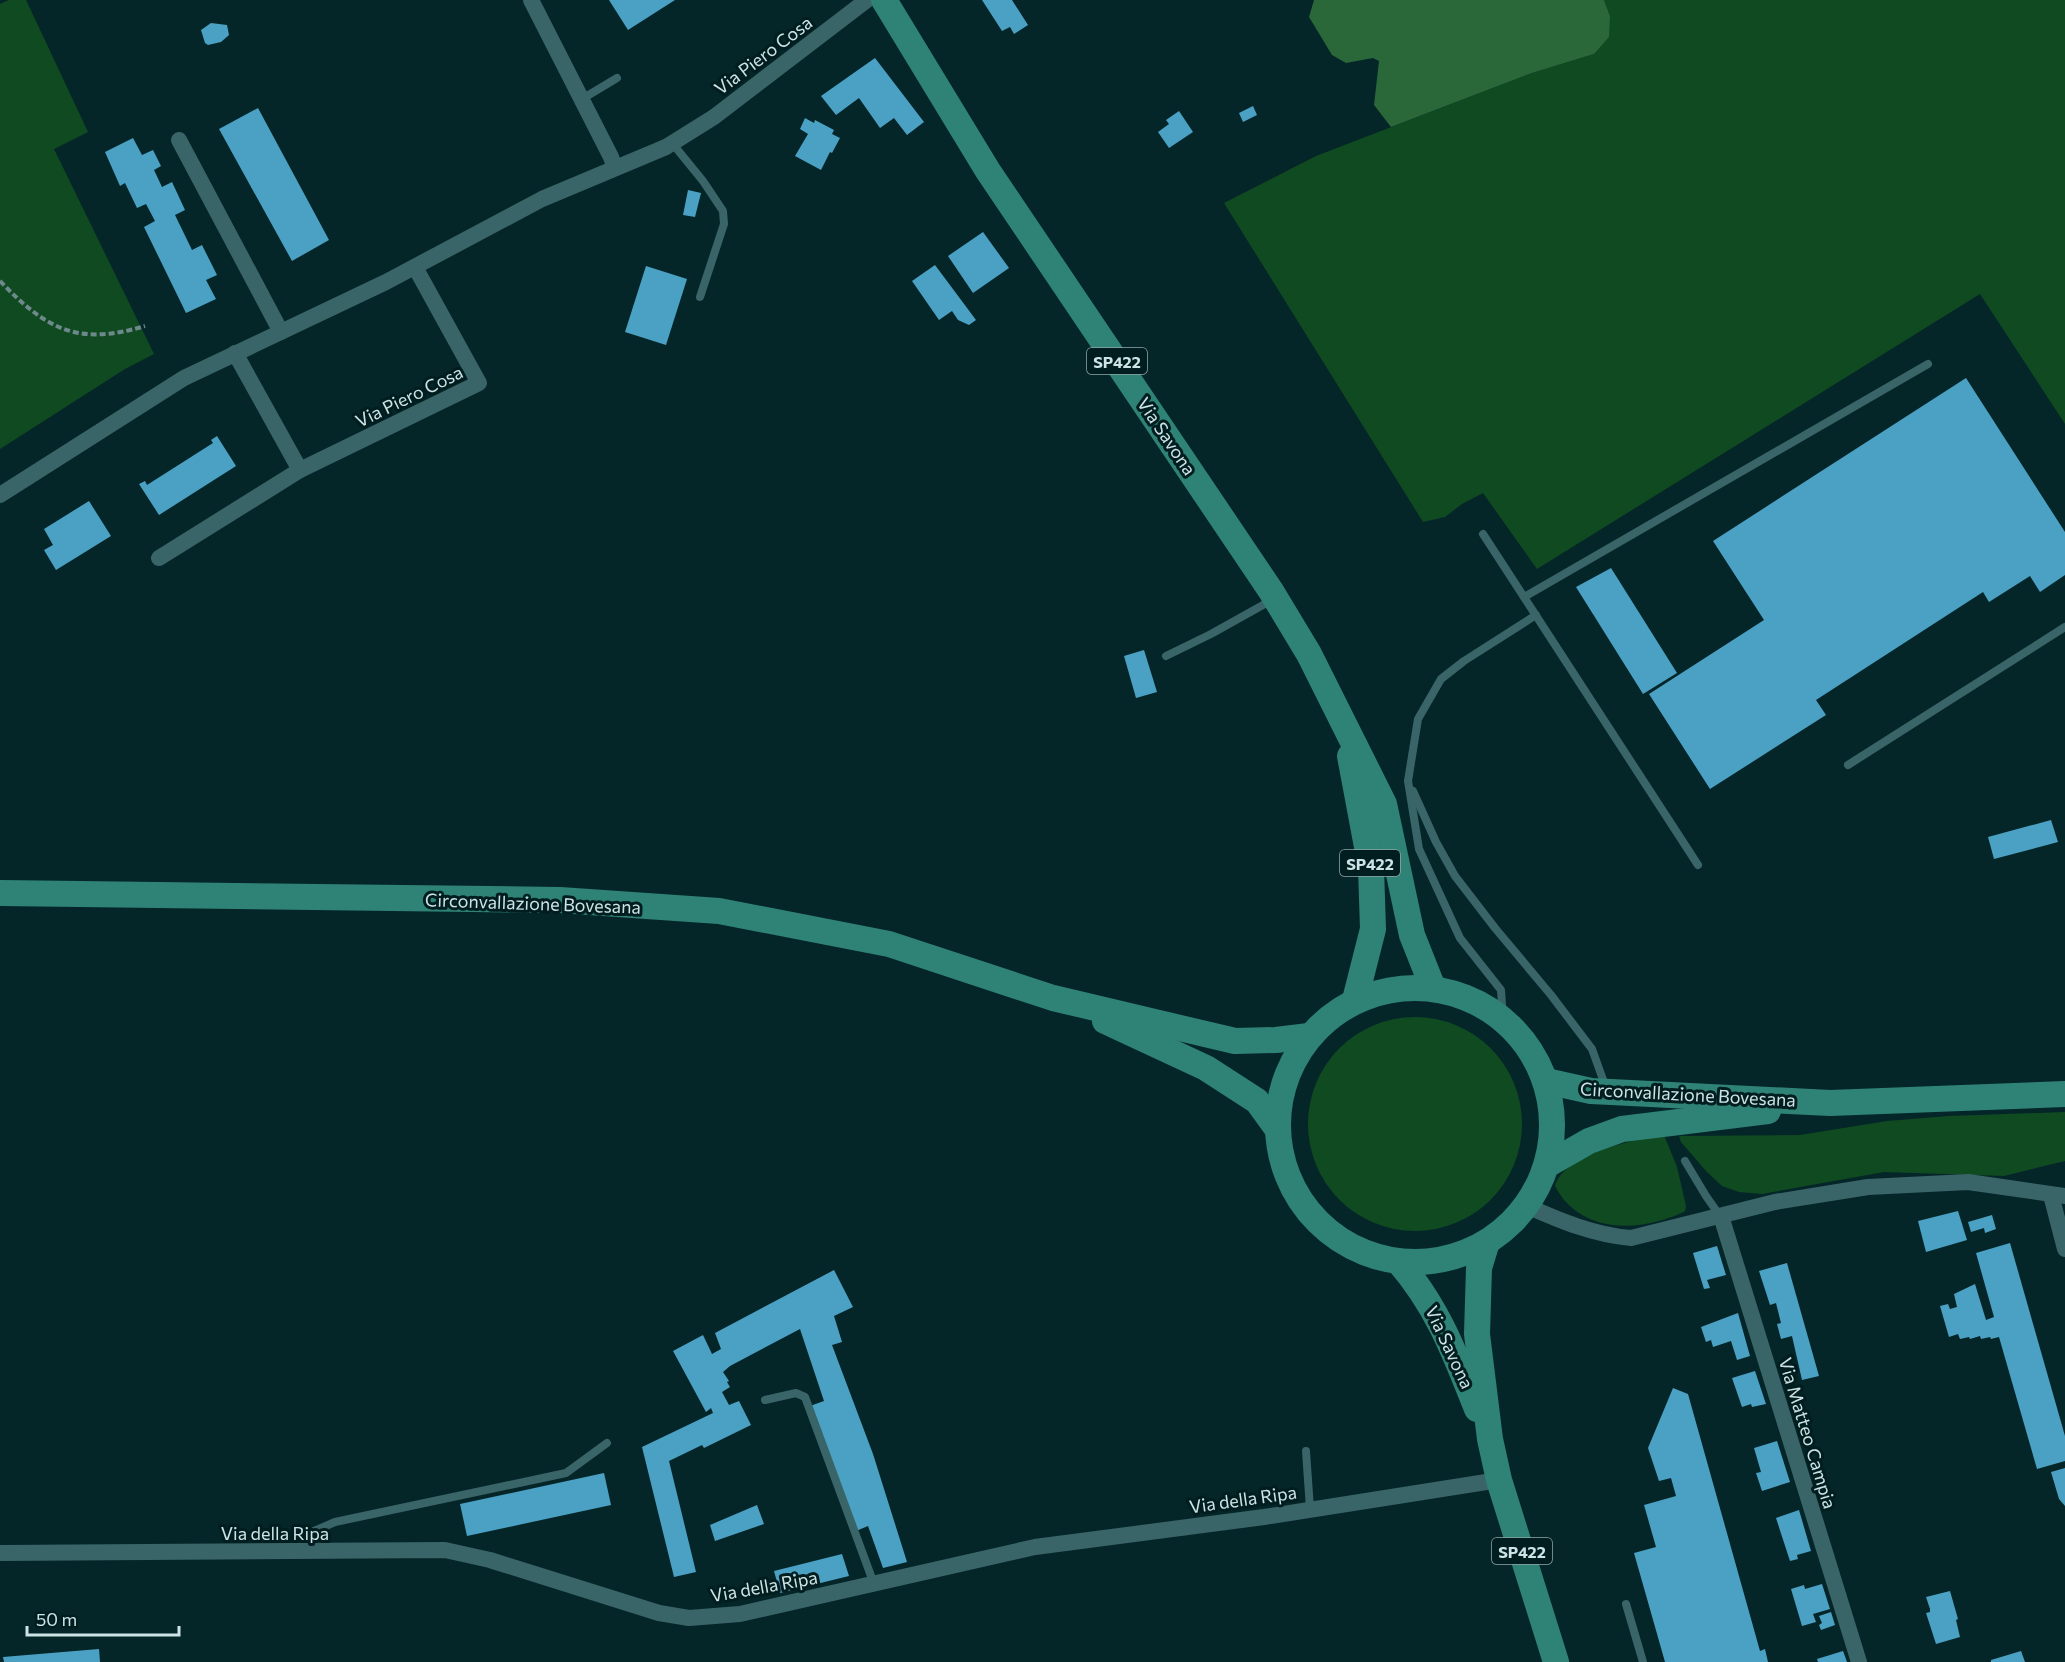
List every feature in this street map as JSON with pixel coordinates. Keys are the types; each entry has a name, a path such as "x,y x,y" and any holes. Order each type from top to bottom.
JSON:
{"main road":[{"name":"Via Savona","path":"884,0 988,171 1275,599 1309,654 1384,804 1413,935 1433,988"},
{"name":"Via Savona","path":"1345,726 1371,878 1373,929 1355,1000"},
{"name":"Circonvallazione Bovesana","path":"0,893 560,900 719,912 889,944 1053,998 1235,1041 1310,1036"},
{"path":"1398,988 1433,988 1470,999 1503,1018 1529,1047 1546,1081 1553,1123 1547,1165 1539,1186 1527,1206 1509,1226 1487,1242 1459,1255 1429,1262 1398,1262 1373,1256 1349,1245 1320,1224 1298,1197 1284,1165 1278,1130 1280,1096 1291,1064 1310,1036 1330,1016 1355,1000 1380,991 1398,988"},
{"name":"Circonvallazione Bovesana","path":"1053,998 1206,1068 1257,1101 1278,1130"},
{"name":"Circonvallazione Bovesana","path":"1546,1081 1591,1091 1607,1091 1705,1107 2065,1094"},
{"name":"Circonvallazione Bovesana","path":"1547,1165 1589,1142 1622,1129 1705,1107"},
{"name":"Via Savona","path":"1487,1242 1479,1268 1477,1335 1490,1439 1499,1480 1556,1662"},
{"name":"Via Savona","path":"1398,1262 1418,1285 1437,1315 1490,1439"}],"street":[{"path":"531,0 615,168"},
{"name":"Via Piero Cosa","path":"0,495 184,378 415,267 542,199 672,143 714,117 867,0"},
{"path":"179,140 281,332"},
{"name":"Via Piero Cosa","path":"159,558 300,470 479,383 415,267"},
{"path":"236,354 300,470"},
{"path":"1527,1206 1563,1222 1608,1236 1631,1238 1775,1202 1868,1187 1968,1182 2058,1196 2065,1249"},
{"name":"Via Matteo Campia","path":"1720,1216 1859,1662"},
{"name":"Via della Ripa","path":"0,1553 444,1551 490,1560 659,1613 689,1618 740,1614 1035,1547 1499,1480"}],"lane":[{"path":"582,99 617,78"},
{"path":"672,143 703,181 723,211 724,224 700,297"},
{"path":"1524,597 1928,364"},
{"path":"1483,534 1698,865"},
{"path":"1166,656 1275,599"},
{"path":"1503,1018 1501,990 1460,938 1419,849 1408,781 1418,719 1441,679 1464,661 1536,615"},
{"path":"1848,765 2065,627"},
{"path":"1408,781 1436,842 1455,876 1592,1049 1607,1091"},
{"path":"1685,1161 1720,1216"},
{"path":"765,1400 796,1393 805,1397 874,1584"},
{"path":"302,1552 314,1531 335,1522 566,1473 607,1443"},
{"path":"1306,1451 1310,1509"},
{"path":"1626,1604 1643,1662"}],"path":[{"path":"0,281 41,319 65,330 106,335 145,326"}],"green space":[{"path":"9,0 26,0 88,132 54,149 154,354 125,369 0,449 0,4"},
{"path":"1314,0 1604,0 1610,16 1609,37 1594,54 1532,73 1391,127 1374,105 1379,61 1373,58 1346,63 1332,55 1309,17"},
{"path":"1604,0 2065,0 2065,424 1980,294 1537,569 1483,493 1462,504 1445,517 1423,522 1224,203 1316,156 1532,73 1594,54 1610,16"},
{"path":"1415,1017 1436,1019 1456,1025 1491,1048 1514,1083 1520,1103 1522,1124 1520,1145 1514,1165 1491,1200 1456,1223 1436,1229 1415,1231 1394,1229 1374,1223 1339,1200 1316,1165 1310,1145 1308,1124 1310,1103 1316,1083 1339,1048 1374,1025 1394,1019"},
{"path":"2065,1112 2065,1161 2004,1176 1884,1172 1762,1194 1739,1192 1722,1186 1681,1142 1679,1136 1800,1135 1887,1121 1949,1116"},
{"path":"1664,1135 1677,1167 1686,1206 1685,1211 1679,1214 1659,1221 1629,1226 1600,1222 1574,1209 1555,1186 1561,1175 1586,1157 1619,1144"}],"building":[{"path":"609,0 675,0 628,30"},
{"path":"982,0 1012,0 1028,25 1014,34 1010,27 1002,31"},
{"path":"211,23 227,25 229,35 221,42 208,45 205,43 201,30"},
{"path":"875,58 924,122 907,135 894,118 880,128 859,98 836,115 821,96"},
{"path":"1253,106 1257,115 1243,122 1239,113"},
{"path":"258,108 329,240 292,261 219,129"},
{"path":"1179,111 1193,132 1169,148 1158,132 1169,124 1166,120"},
{"path":"805,118 814,123 815,120 834,130 832,134 840,138 821,170 795,156 808,134 800,129"},
{"path":"133,138 142,155 153,150 161,166 154,170 162,187 172,182 185,210 175,215 192,250 202,245 217,275 206,280 216,299 186,313 144,227 155,221 146,204 137,208 125,183 120,186 105,152"},
{"path":"688,190 701,193 695,217 683,215"},
{"path":"983,232 1009,268 973,293 948,256"},
{"path":"935,265 976,320 969,325 958,320 952,311 939,320 912,281"},
{"path":"646,266 687,279 666,345 625,332"},
{"path":"1966,378 2065,532 2065,575 2040,592 2030,576 1989,602 1983,592 1816,700 1826,715 1710,789 1649,694 1764,620 1713,541"},
{"path":"217,436 236,466 159,515 139,484 145,481 147,485 213,443 211,440"},
{"path":"89,501 111,536 56,570 44,550 53,545 44,529"},
{"path":"1611,568 1677,673 1643,694 1576,587"},
{"path":"1144,650 1157,692 1136,698 1124,656"},
{"path":"2051,820 2058,842 1994,859 1988,837"},
{"path":"1958,1211 1967,1240 1926,1252 1918,1221"},
{"path":"1992,1215 1996,1229 1985,1233 1984,1228 1971,1232 1968,1222"},
{"path":"2010,1243 2065,1436 2065,1461 2037,1469 1999,1337 1981,1339 1980,1336 1960,1339 1958,1334 1949,1337 1940,1306 1948,1304 1950,1309 1957,1307 1954,1294 1975,1284 1986,1320 1994,1317 1976,1253"},
{"path":"1717,1246 1726,1275 1707,1280 1710,1288 1704,1289 1693,1253"},
{"path":"1787,1263 1819,1376 1802,1380 1792,1336 1781,1339 1777,1324 1781,1323 1776,1303 1770,1305 1759,1271"},
{"path":"834,1270 853,1307 834,1316 842,1342 832,1345 873,1454 907,1562 883,1568 868,1526 856,1531 810,1406 824,1401 800,1329 730,1366 723,1372 730,1387 722,1392 729,1405 739,1401 751,1425 704,1448 702,1445 669,1461 696,1572 674,1577 642,1447 713,1413 711,1408 706,1412 673,1351 703,1335 712,1354 721,1349 715,1333"},
{"path":"1738,1313 1750,1356 1737,1360 1731,1341 1713,1347 1711,1340 1706,1342 1701,1327"},
{"path":"1755,1371 1766,1404 1752,1407 1751,1404 1742,1407 1732,1378"},
{"path":"1673,1388 1688,1394 1760,1651 1765,1649 1768,1662 1665,1662 1634,1553 1656,1547 1644,1505 1676,1496 1671,1478 1659,1481 1648,1448"},
{"path":"1777,1441 1790,1482 1762,1491 1756,1473 1761,1472 1754,1448"},
{"path":"2065,1468 2065,1506 2059,1499 2051,1472"},
{"path":"604,1473 611,1505 467,1536 460,1504"},
{"path":"757,1505 764,1524 715,1541 710,1525"},
{"path":"1799,1510 1811,1551 1797,1555 1798,1559 1790,1561 1776,1518"},
{"path":"842,1554 849,1576 780,1593 774,1571"},
{"path":"1822,1584 1830,1609 1813,1614 1816,1622 1802,1626 1791,1589 1804,1585 1805,1589"},
{"path":"1950,1591 1958,1619 1956,1620 1960,1637 1936,1644 1926,1613 1930,1612 1930,1609 1926,1597"},
{"path":"1831,1612 1835,1625 1821,1630 1819,1625 1822,1623 1819,1616"},
{"path":"99,1649 100,1662 4,1662 3,1657"},
{"path":"1843,1651 1847,1662 1818,1662 1817,1659"},
{"path":"2021,1651 2025,1662 1991,1662 1991,1660"}]}
